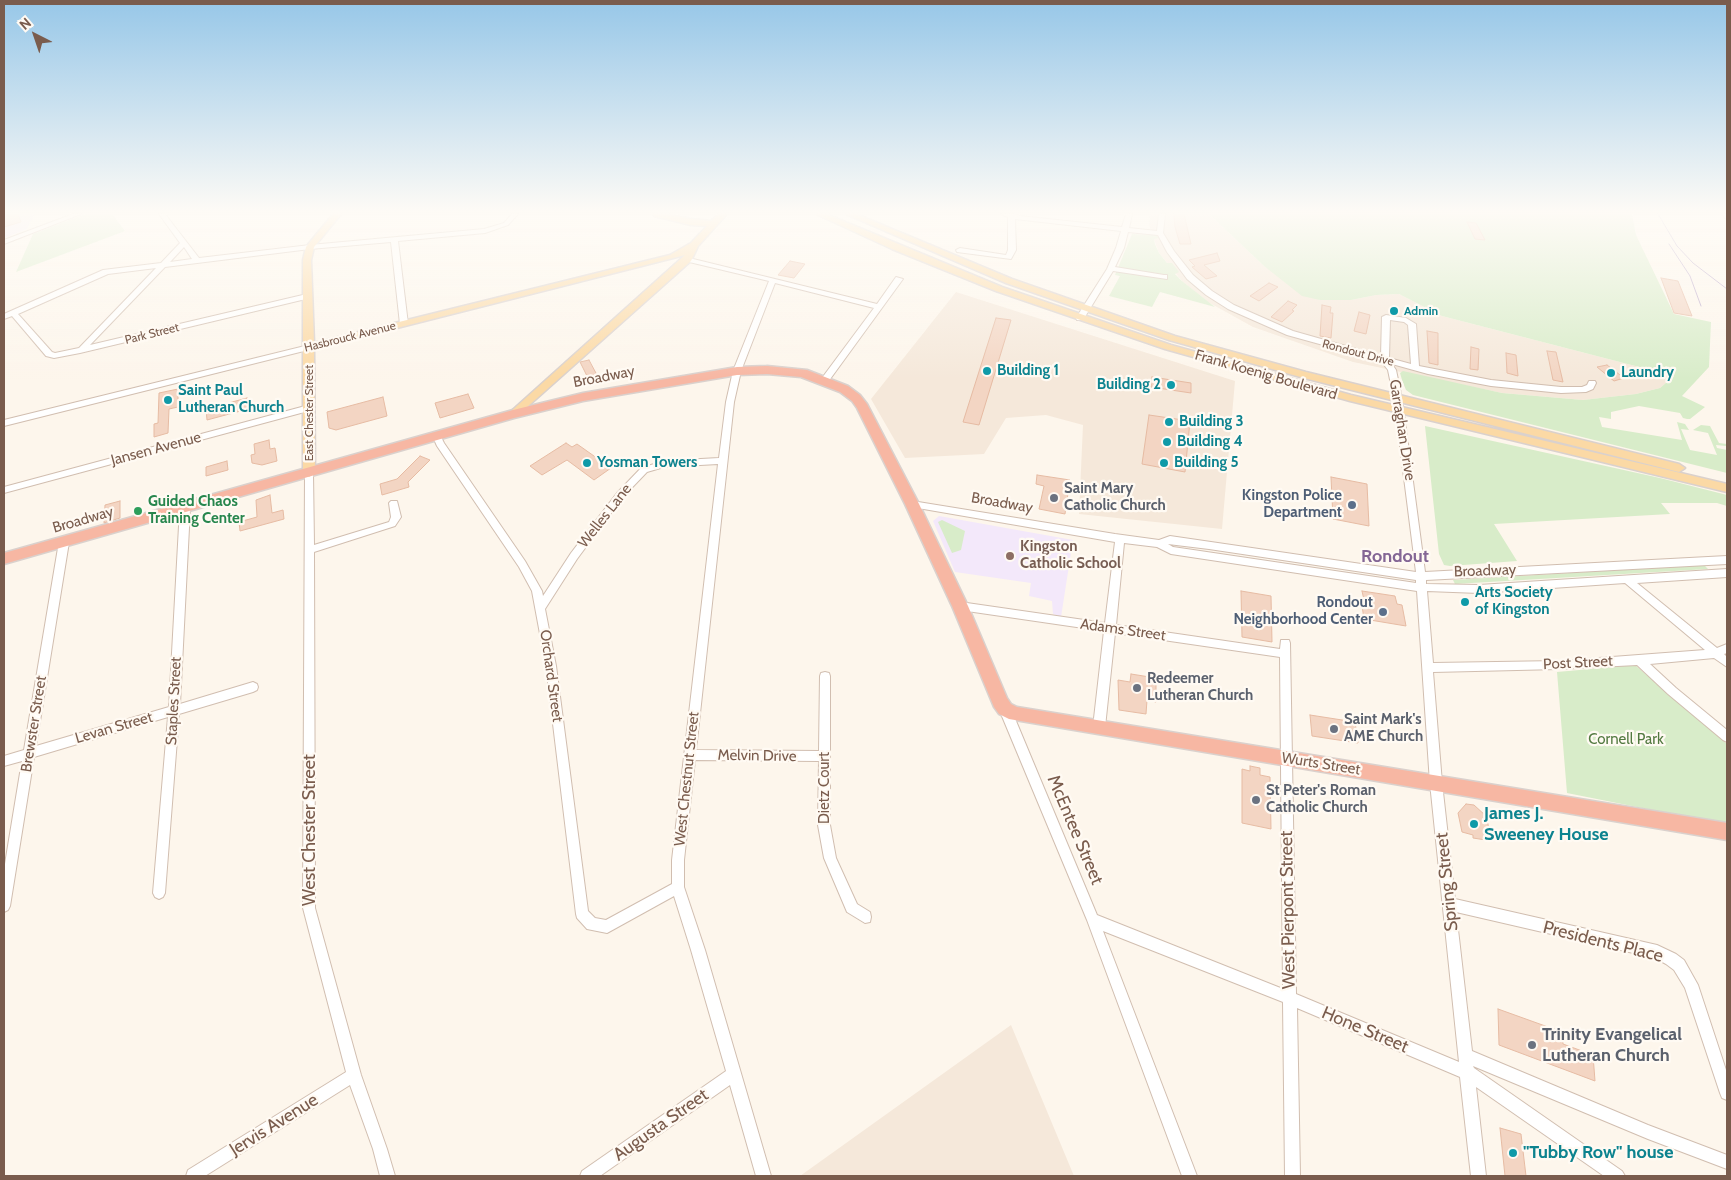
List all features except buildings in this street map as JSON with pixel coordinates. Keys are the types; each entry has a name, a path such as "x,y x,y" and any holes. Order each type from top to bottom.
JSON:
{"highway":[{"name":"Broadway","path":"4,559 513,414 619,390 737,372 789,371 825,380 844,389 856,398 863,407 912,504"},
{"name":"McEntee Street","path":"912,504 960,606 1000,702 1005,709"},
{"name":"Wurts Street","path":"1005,709 1015,714 1727,832"}],"main road":[{"name":"East Chester Street","path":"306,269 309,347 309,473"},
{"name":"Hasbrouck Avenue","path":"309,347 625,269"},
{"path":"513,414 677,269"},
{"name":"Frank Koenig Boulevard","path":"947,269 1080,318 1221,363 1400,411 1727,488"},
{"name":"Frank Koenig Boulevard","path":"979,269 1088,309 1212,350 1398,399 1727,479"}],"street":[{"path":"4,317 106,272 133,269"},
{"path":"80,351 158,269"},
{"path":"397,269 404,324"},
{"path":"729,269 879,306"},
{"path":"1080,318 1088,309 1111,269"},
{"path":"1112,269 1164,276"},
{"name":"Rondout Drive","path":"1184,269 1190,277 1209,293 1231,307 1256,320 1307,339 1415,368 1491,383 1543,389 1583,390 1590,387 1592,383"},
{"path":"825,380 899,279"},
{"name":"West Chestnut Street","path":"763,1176 678,887 678,860 730,402 737,372 773,280"},
{"name":"Park Street","path":"13,313 49,354 54,356 307,296"},
{"name":"Garraghan Drive","path":"1415,368 1412,324 1406,320 1389,317 1384,319 1385,360 1392,370 1400,411 1421,582"},
{"name":"Hasbrouck Avenue","path":"4,423 309,347"},
{"name":"Jansen Avenue","path":"4,490 309,408"},
{"name":"Orchard Street","path":"437,437 522,564 537,591 551,666 582,914 592,924 607,926 678,887"},
{"name":"Welles Lane","path":"541,607 574,556 620,495 644,470 664,464 724,461"},
{"name":"West Chester Street","path":"309,473 309,908 354,1075 380,1149 387,1176"},
{"path":"310,550 392,524 396,518 394,503"},
{"name":"Broadway","path":"912,504 1159,544 1171,550 1479,589 1727,573"},
{"name":"Staples Street","path":"160,893 174,711 184,508"},
{"path":"1099,727 1120,539"},
{"name":"Brewster Street","path":"4,906 64,542"},
{"path":"1713,560 1727,573"},
{"name":"Broadway","path":"1421,582 1727,560"},
{"path":"1626,579 1727,663"},
{"name":"Spring Street","path":"1421,582 1436,783 1478,1176"},
{"name":"Adams Street","path":"960,606 1109,628 1285,648"},
{"name":"West Pierpont Street","path":"1285,648 1292,1176"},
{"name":"Post Street","path":"1427,668 1559,665 1639,660 1715,654 1727,648"},
{"path":"1639,660 1672,691 1727,737"},
{"name":"Dietz Court","path":"825,676 824,825 830,858 852,908 865,918"},
{"name":"Levan Street","path":"4,761 253,687"},
{"name":"McEntee Street","path":"1005,709 1093,920 1189,1176"},
{"name":"Melvin Drive","path":"690,755 825,756"},
{"name":"Presidents Place","path":"1449,904 1658,952 1671,959 1679,965 1691,985 1727,1093"},
{"name":"Hone Street","path":"1093,920 1289,998 1468,1074 1617,1176"},
{"path":"1466,1056 1648,1132 1727,1162"},
{"name":"Augusta Street","path":"587,1176 734,1074"},
{"name":"Jervis Avenue","path":"193,1174 354,1075"}],"shaded area":[{"path":"1172,269 1269,269 1320,300 1351,300 1376,295 1399,294 1442,316 1674,376 1660,388 1636,394 1583,400 1502,393 1353,362 1253,327 1208,302 1182,281"},
{"path":"956,292 1235,381 1222,529 1079,514 1083,425 1046,415 1006,418 984,454 905,458 871,399"},
{"name":"Kingston Catholic School","path":"939,516 1073,540 1061,617 1053,614 1052,601 1029,596 1031,583 955,572 933,521"},
{"path":"1011,1025 1074,1176 800,1176"}],"green space":[{"path":"1117,269 1177,269 1179,272 1175,274 1182,281 1215,307 1160,292 1152,307 1109,296 1120,276 1115,275"},
{"path":"1268,269 1652,269 1674,314 1711,322 1709,367 1682,396 1705,407 1690,419 1687,419 1683,418 1680,413 1639,406 1611,412 1611,419 1599,417 1602,427 1682,440 1677,422 1685,424 1689,430 1681,429 1690,450 1717,455 1708,433 1693,430 1701,425 1710,426 1719,443 1727,444 1727,450 1727,473 1413,395 1406,390 1400,373 1403,371 1502,393 1583,400 1636,394 1660,388 1674,376 1442,316 1399,294 1376,295 1351,300 1320,300 1302,296","holes":["1716,445 1726,446 1727,450 1717,448"]},
{"path":"1425,426 1660,478 1727,495 1727,506 1717,503 1661,503 1670,514 1494,524 1517,561 1444,565 1439,554"},
{"path":"942,520 965,531 961,550 952,553 938,522"},
{"path":"1704,565 1708,569 1455,584 1453,580"},
{"name":"Cornell Park","path":"1635,665 1727,744 1727,825 1567,793 1557,672"}],"tram line":[{"path":"1685,269 1690,276 1701,306"},
{"path":"1701,269 1727,289"}],"place":[{"name":"Admin","path":"1394,311"},
{"name":"Building 1","path":"987,371"},
{"name":"Laundry","path":"1611,373"},
{"name":"Building 2","path":"1171,385"},
{"name":"Saint Paul Lutheran Church","path":"168,400"},
{"name":"Building 3","path":"1169,422"},
{"name":"Building 4","path":"1167,442"},
{"name":"Yosman Towers","path":"587,463"},
{"name":"Building 5","path":"1164,463"},
{"name":"Saint Mary Catholic Church","path":"1054,498"},
{"name":"Kingston Police Department","path":"1352,505"},
{"name":"Guided Chaos Training Center","path":"138,511"},
{"name":"Kingston Catholic School","path":"1010,556"},
{"name":"Arts Society of Kingston","path":"1465,602"},
{"name":"Rondout Neighborhood Center","path":"1383,612"},
{"name":"Redeemer Lutheran Church","path":"1137,688"},
{"name":"Saint Mark's AME Church","path":"1334,729"},
{"name":"St Peter's Roman Catholic Church","path":"1256,800"},
{"name":"James J. Sweeney House","path":"1474,824"},
{"name":"Trinity Evangelical Lutheran Church","path":"1532,1045"},
{"name":"\"Tubby Row\" house","path":"1513,1153"}],"district":[{"name":"Rondout","path":"1395,557"}]}
